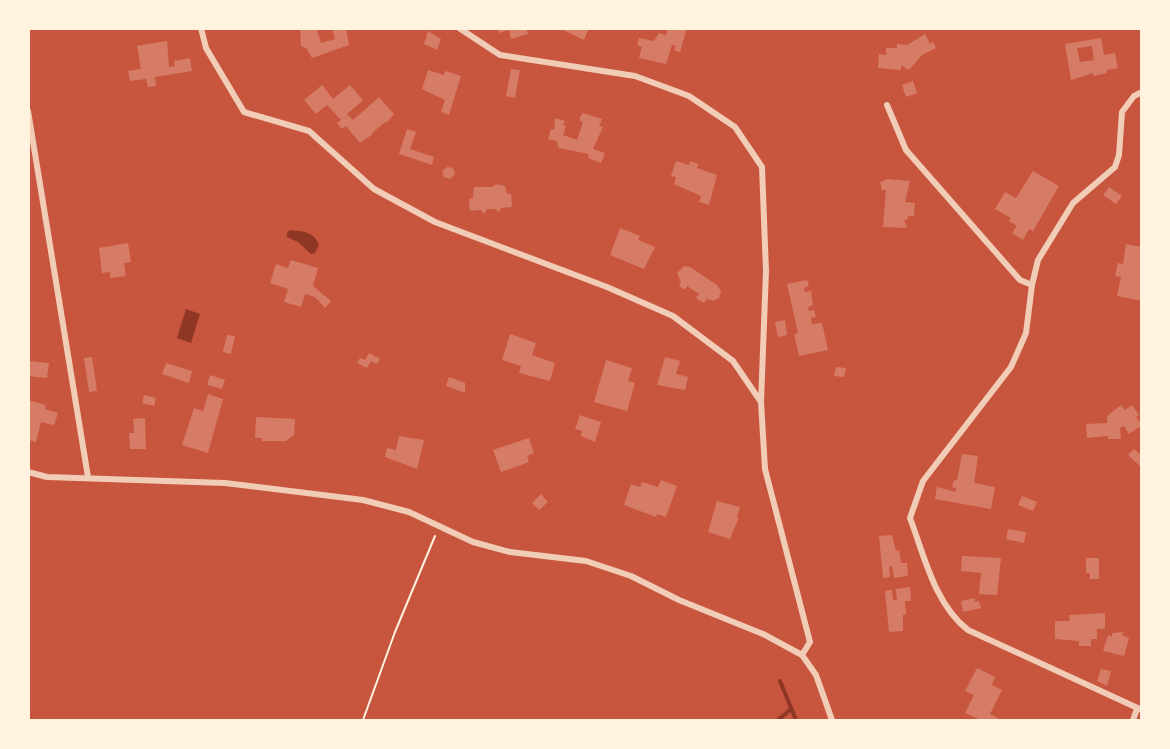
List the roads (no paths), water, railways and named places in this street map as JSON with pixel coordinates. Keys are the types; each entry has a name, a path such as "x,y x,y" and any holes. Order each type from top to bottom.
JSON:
{"street":[{"path":"201,28 206,48 244,112 309,131 374,189 435,222 607,287 673,316 733,361 761,402"},
{"path":"459,28 501,55 635,76 689,96 735,127 762,167 766,271 761,402 765,469 810,642 802,655"},
{"path":"1133,720 1139,710 968,630 954,620 937,589 910,518 923,481 1011,367 1026,333 1032,285 1038,260 1070,208 1115,167 1119,155 1122,112 1130,100 1142,92"},
{"path":"887,105 906,150 1020,280 1032,285"},
{"path":"28,111 88,477"},
{"path":"28,472 47,477 225,483 363,500 409,512 472,542 510,552 586,561 631,576 680,600 763,634 802,655 810,663 832,720"}],"waterway":[{"path":"780,681 796,720"},
{"path":"778,720 791,709"}]}
